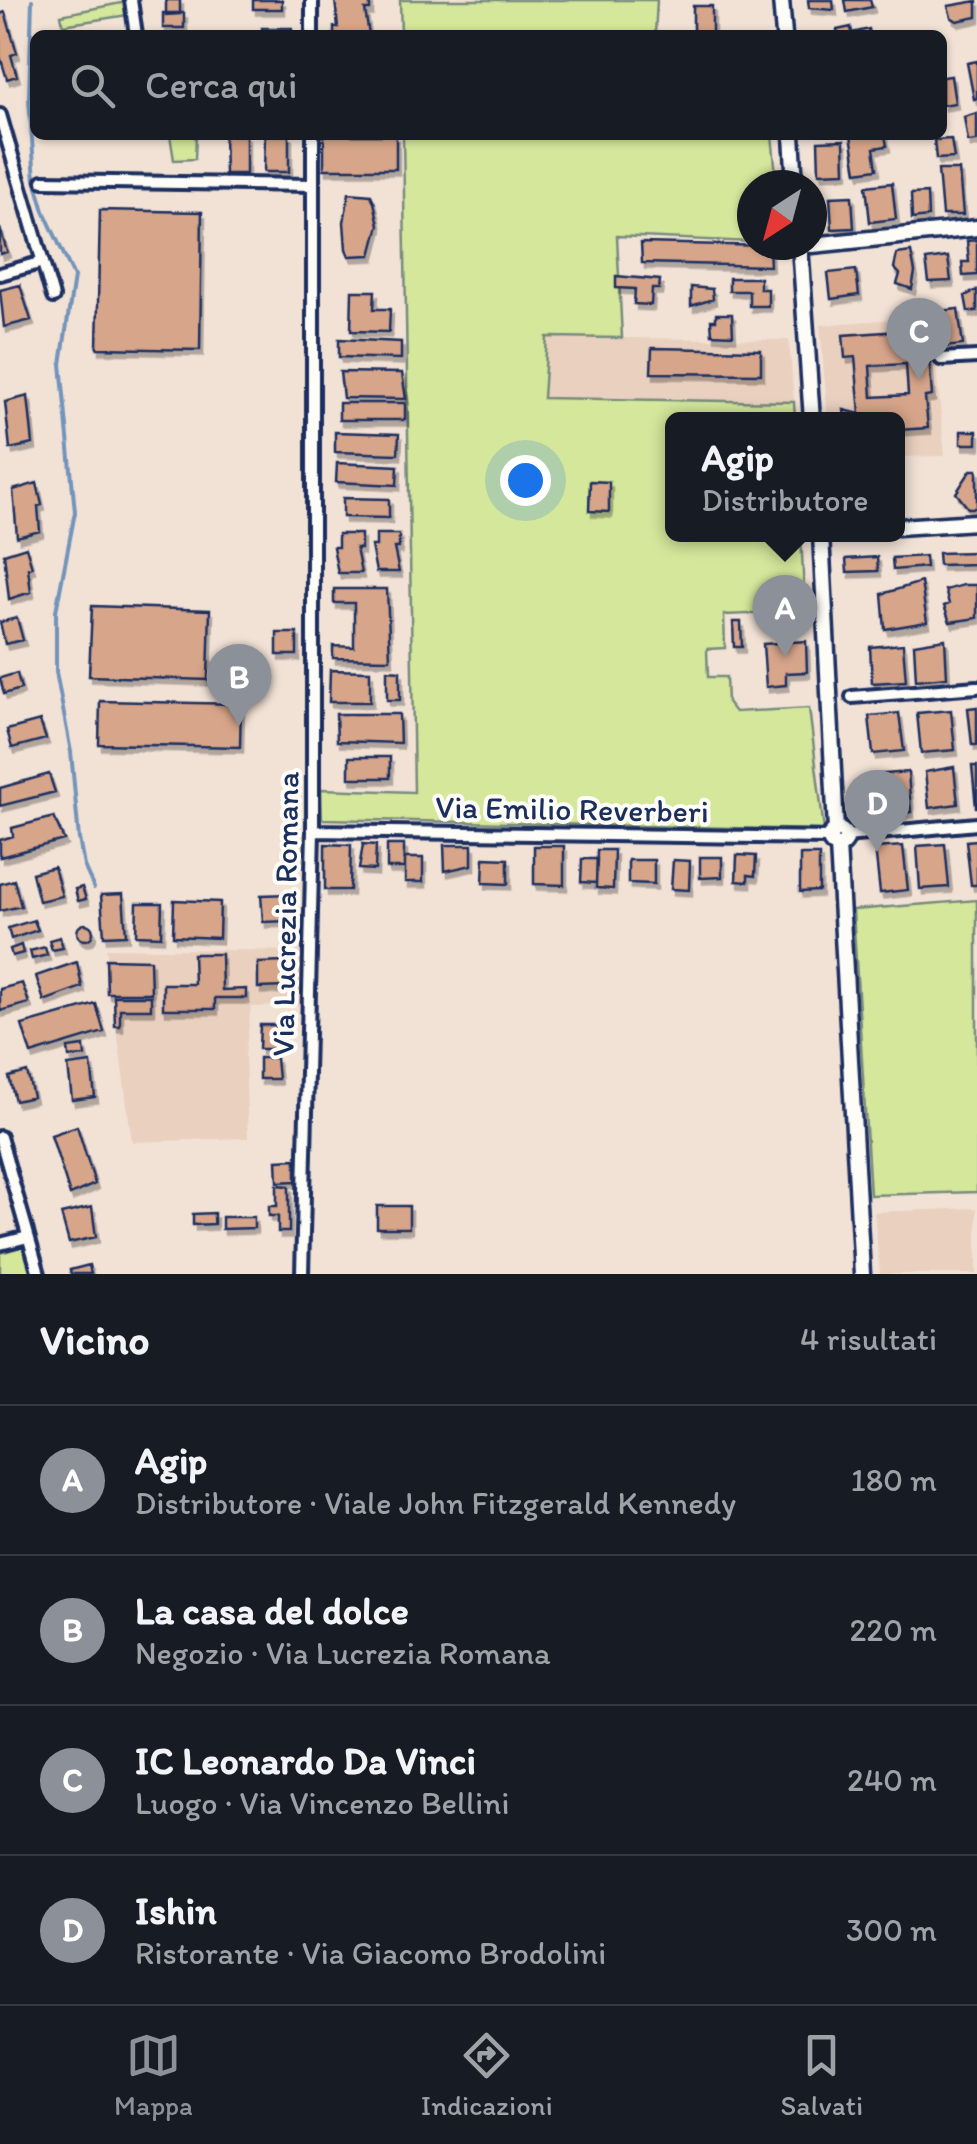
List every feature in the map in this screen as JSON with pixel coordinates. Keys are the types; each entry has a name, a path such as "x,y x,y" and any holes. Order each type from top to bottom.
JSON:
{"street":[{"path":"131,0 135,30"},
{"path":"312,0 312,30"},
{"path":"782,0 784,30"},
{"path":"0,115 53,298"},
{"name":"Via Lucrezia Romana","path":"302,1274 313,831 313,140"},
{"path":"792,140 794,170"},
{"path":"43,181 313,185"},
{"path":"827,243 977,228"},
{"path":"801,260 811,412"},
{"path":"0,274 43,262"},
{"path":"941,359 977,357"},
{"path":"905,527 977,522"},
{"path":"820,542 862,1274"},
{"path":"852,697 977,687"},
{"name":"Via Emilio Reverberi","path":"313,831 837,838 977,824"},
{"path":"0,1137 39,1274"},
{"path":"0,1244 28,1237"}],"shaded area":[{"path":"931,316 945,456 905,457 905,412 827,412 820,325"},
{"path":"547,337 789,340 794,402 543,399"},
{"path":"106,948 303,951 303,1005 251,1007 245,1055 248,1138 132,1142"},
{"path":"977,1208 977,1274 880,1274 874,1212"}],"green space":[{"path":"400,0 657,0 655,30 401,30"},
{"path":"126,2 128,15 63,25 61,15"},
{"path":"171,140 196,140 195,159 174,160"},
{"path":"403,140 772,140 776,170 737,170 737,241 617,236 622,338 547,337 543,398 794,402 795,412 665,412 665,542 801,542 805,612 724,615 725,648 707,649 708,677 726,677 727,702 735,712 809,708 824,830 322,819 321,789 414,792"},
{"path":"977,900 977,1192 870,1195 853,910"},
{"path":"24,1246 32,1274 0,1274 0,1253"}],"building":[{"path":"166,0 180,0 180,14 166,15"},
{"path":"253,0 282,0 282,9 253,9"},
{"path":"335,0 370,0 370,10 365,10 368,30 334,30 338,27"},
{"path":"808,0 833,0 834,10 809,8"},
{"path":"845,0 870,0 872,7 847,12"},
{"path":"977,1 977,17 957,21 951,17 948,6"},
{"path":"693,6 712,6 712,30 693,30"},
{"path":"5,12 17,53 11,55 17,76 7,79 0,56 0,14"},
{"path":"163,13 184,13 184,28 163,28"},
{"path":"977,61 977,98 974,99 967,63"},
{"path":"947,76 951,76 955,103 947,104"},
{"path":"977,113 977,141 968,142 964,117"},
{"path":"951,139 954,158 936,159 934,140"},
{"path":"224,140 246,140 246,174 225,174"},
{"path":"265,140 289,140 289,172 264,172"},
{"path":"324,140 396,140 396,169 324,169"},
{"path":"844,140 845,172 819,170 818,141"},
{"path":"852,140 886,140 887,146 874,148 877,169 857,172"},
{"path":"938,170 959,170 963,215 942,215"},
{"path":"892,183 896,219 870,222 866,186"},
{"path":"349,193 371,195 374,202 379,225 371,255 349,256 346,249 344,222"},
{"path":"927,193 928,217 912,219 911,194"},
{"path":"852,196 854,228 832,229 830,197"},
{"path":"100,210 202,212 200,350 97,348"},
{"path":"0,228 7,252 0,254"},
{"path":"977,240 977,275 963,276 962,262 969,262 967,241"},
{"path":"641,243 737,245 737,260 770,260 770,266 642,263"},
{"path":"911,252 915,272 912,289 897,284 900,274 894,268 897,254"},
{"path":"948,257 951,281 929,282 926,260"},
{"path":"856,270 859,295 831,299 828,273"},
{"path":"616,276 660,280 659,289 652,289 651,305 634,304 635,289 616,288"},
{"path":"729,278 760,278 760,289 768,289 768,306 749,306 749,291 729,291"},
{"path":"20,285 31,320 4,327 0,290"},
{"path":"691,287 712,289 713,299 691,306"},
{"path":"977,290 977,311 968,312 965,296"},
{"path":"352,291 375,291 374,309 390,309 389,332 351,331"},
{"path":"958,309 963,345 944,347 940,311"},
{"path":"716,314 732,314 733,335 712,334 711,320 716,320"},
{"path":"927,329 932,396 925,397 928,428 905,430 905,412 860,412 855,357 845,358 843,335","holes":["906,364 908,395 872,397 870,366"]},
{"path":"339,339 401,342 401,359 339,357"},
{"path":"652,348 761,350 761,374 651,373"},
{"path":"340,372 402,373 406,399 343,398"},
{"path":"28,396 33,444 10,449 5,402"},
{"path":"339,403 405,403 405,420 339,420"},
{"path":"961,431 977,431 977,444 961,444"},
{"path":"335,432 399,434 398,454 335,452"},
{"path":"337,463 398,466 397,485 336,482"},
{"path":"971,470 977,470 977,508 968,508 956,493"},
{"path":"590,481 609,482 609,512 589,511"},
{"path":"37,483 42,505 38,506 40,531 17,537 13,490"},
{"path":"343,498 389,499 389,518 343,517"},
{"path":"338,534 361,534 361,549 356,548 361,573 338,573 333,547 338,547"},
{"path":"376,534 399,534 399,548 394,548 399,572 376,572 371,546 376,546"},
{"path":"26,547 32,567 28,568 31,592 9,599 4,554"},
{"path":"975,552 976,564 939,565 938,553"},
{"path":"925,556 926,567 893,570 892,558"},
{"path":"877,557 878,571 847,572 846,559"},
{"path":"921,582 927,622 885,629 882,594"},
{"path":"977,585 977,618 950,622 944,606 949,604 945,590"},
{"path":"334,589 387,589 390,659 333,658 333,646 354,647 354,603 334,603"},
{"path":"92,606 210,610 208,680 89,676"},
{"path":"17,618 23,640 5,644 0,622"},
{"path":"733,622 741,622 742,647 734,647"},
{"path":"277,633 297,633 297,655 277,655"},
{"path":"945,639 947,677 916,680 914,644"},
{"path":"806,641 807,672 786,673 786,685 766,687 763,644"},
{"path":"903,644 906,681 872,683 870,647"},
{"path":"330,670 370,671 370,702 329,702"},
{"path":"387,670 400,671 400,700 387,700"},
{"path":"17,673 21,689 4,694 0,678"},
{"path":"100,701 241,704 240,747 99,744"},
{"path":"977,707 977,745 972,745 968,708"},
{"path":"951,710 955,750 921,753 917,713"},
{"path":"899,713 904,751 873,754 869,716"},
{"path":"336,714 399,714 400,743 337,741"},
{"path":"40,721 46,739 12,748 7,730"},
{"path":"349,757 390,757 390,778 349,778"},
{"path":"972,766 977,766 977,807 976,807"},
{"path":"954,767 958,804 929,808 925,772"},
{"path":"908,772 911,812 877,815 873,775"},
{"path":"49,774 55,792 0,806 0,788"},
{"path":"54,817 64,840 0,857 0,840 13,836 12,828"},
{"path":"977,840 977,885 971,885 966,841"},
{"path":"325,844 351,845 350,890 325,890"},
{"path":"363,844 376,845 375,870 359,869"},
{"path":"945,844 949,887 920,889 917,846"},
{"path":"387,845 404,845 404,868 387,868"},
{"path":"444,845 472,845 472,865 445,871"},
{"path":"534,846 564,846 564,885 534,884"},
{"path":"903,846 908,890 880,893 875,848"},
{"path":"597,850 614,850 613,889 596,888"},
{"path":"737,855 756,856 755,876 748,875 748,882 736,881"},
{"path":"800,855 819,855 819,891 800,892"},
{"path":"700,857 722,857 722,877 700,878"},
{"path":"405,858 423,858 423,882 405,882"},
{"path":"484,858 508,859 508,884 483,883"},
{"path":"582,859 597,859 596,883 581,882"},
{"path":"628,860 654,860 654,884 628,883"},
{"path":"673,860 690,861 689,890 671,889"},
{"path":"54,867 62,896 39,901 32,873"},
{"path":"14,880 21,906 0,911 0,884"},
{"path":"82,887 86,899 78,901 75,889"},
{"path":"123,894 126,935 104,936 101,895"},
{"path":"288,894 289,921 263,922 261,895"},
{"path":"174,900 220,902 219,938 173,936"},
{"path":"137,903 162,903 161,936 136,935"},
{"path":"34,920 38,930 11,939 8,928"},
{"path":"85,924 93,932 85,940 77,932"},
{"path":"60,937 63,948 52,950 49,940"},
{"path":"21,945 23,953 12,956 10,949"},
{"path":"45,947 47,955 32,959 30,951"},
{"path":"193,954 221,954 222,990 246,989 246,998 215,998 215,1009 163,1009 163,984 194,984"},
{"path":"106,959 150,960 151,993 107,993"},
{"path":"77,962 82,987 44,1001 36,976"},
{"path":"285,962 286,987 258,988 258,963"},
{"path":"22,983 29,1003 0,1011 0,989"},
{"path":"114,996 151,996 151,1009 120,1009 120,1026 115,1026"},
{"path":"96,1004 104,1032 31,1054 22,1025"},
{"path":"260,1025 276,1025 276,1049 259,1049"},
{"path":"84,1046 85,1056 69,1057 68,1048"},
{"path":"259,1058 276,1058 278,1079 259,1079"},
{"path":"91,1063 95,1097 72,1100 68,1066"},
{"path":"27,1072 33,1097 15,1101 9,1077"},
{"path":"77,1126 95,1184 70,1195 51,1135"},
{"path":"296,1159 296,1181 278,1182 277,1160"},
{"path":"277,1185 289,1186 289,1232 278,1232 278,1216 269,1216 269,1206 277,1206"},
{"path":"377,1206 409,1206 409,1228 377,1228"},
{"path":"92,1207 96,1237 69,1243 61,1214"},
{"path":"214,1213 214,1224 193,1225 193,1214"},
{"path":"222,1217 254,1217 254,1228 222,1229"},
{"path":"89,1265 91,1274 71,1274 70,1270"}],"waterway":[{"path":"31,30 32,0"},
{"path":"30,66 30,112"},
{"path":"32,140 35,180 44,211 74,277 61,364 75,512 56,611 56,672 71,752 79,839 84,866 94,888"}],"place":[{"name":"IC Leonardo Da Vinci","path":"919,380"},
{"name":"Agip","path":"785,657"},
{"name":"La casa del dolce","path":"239,726"},
{"name":"Ishin","path":"877,852"}]}
